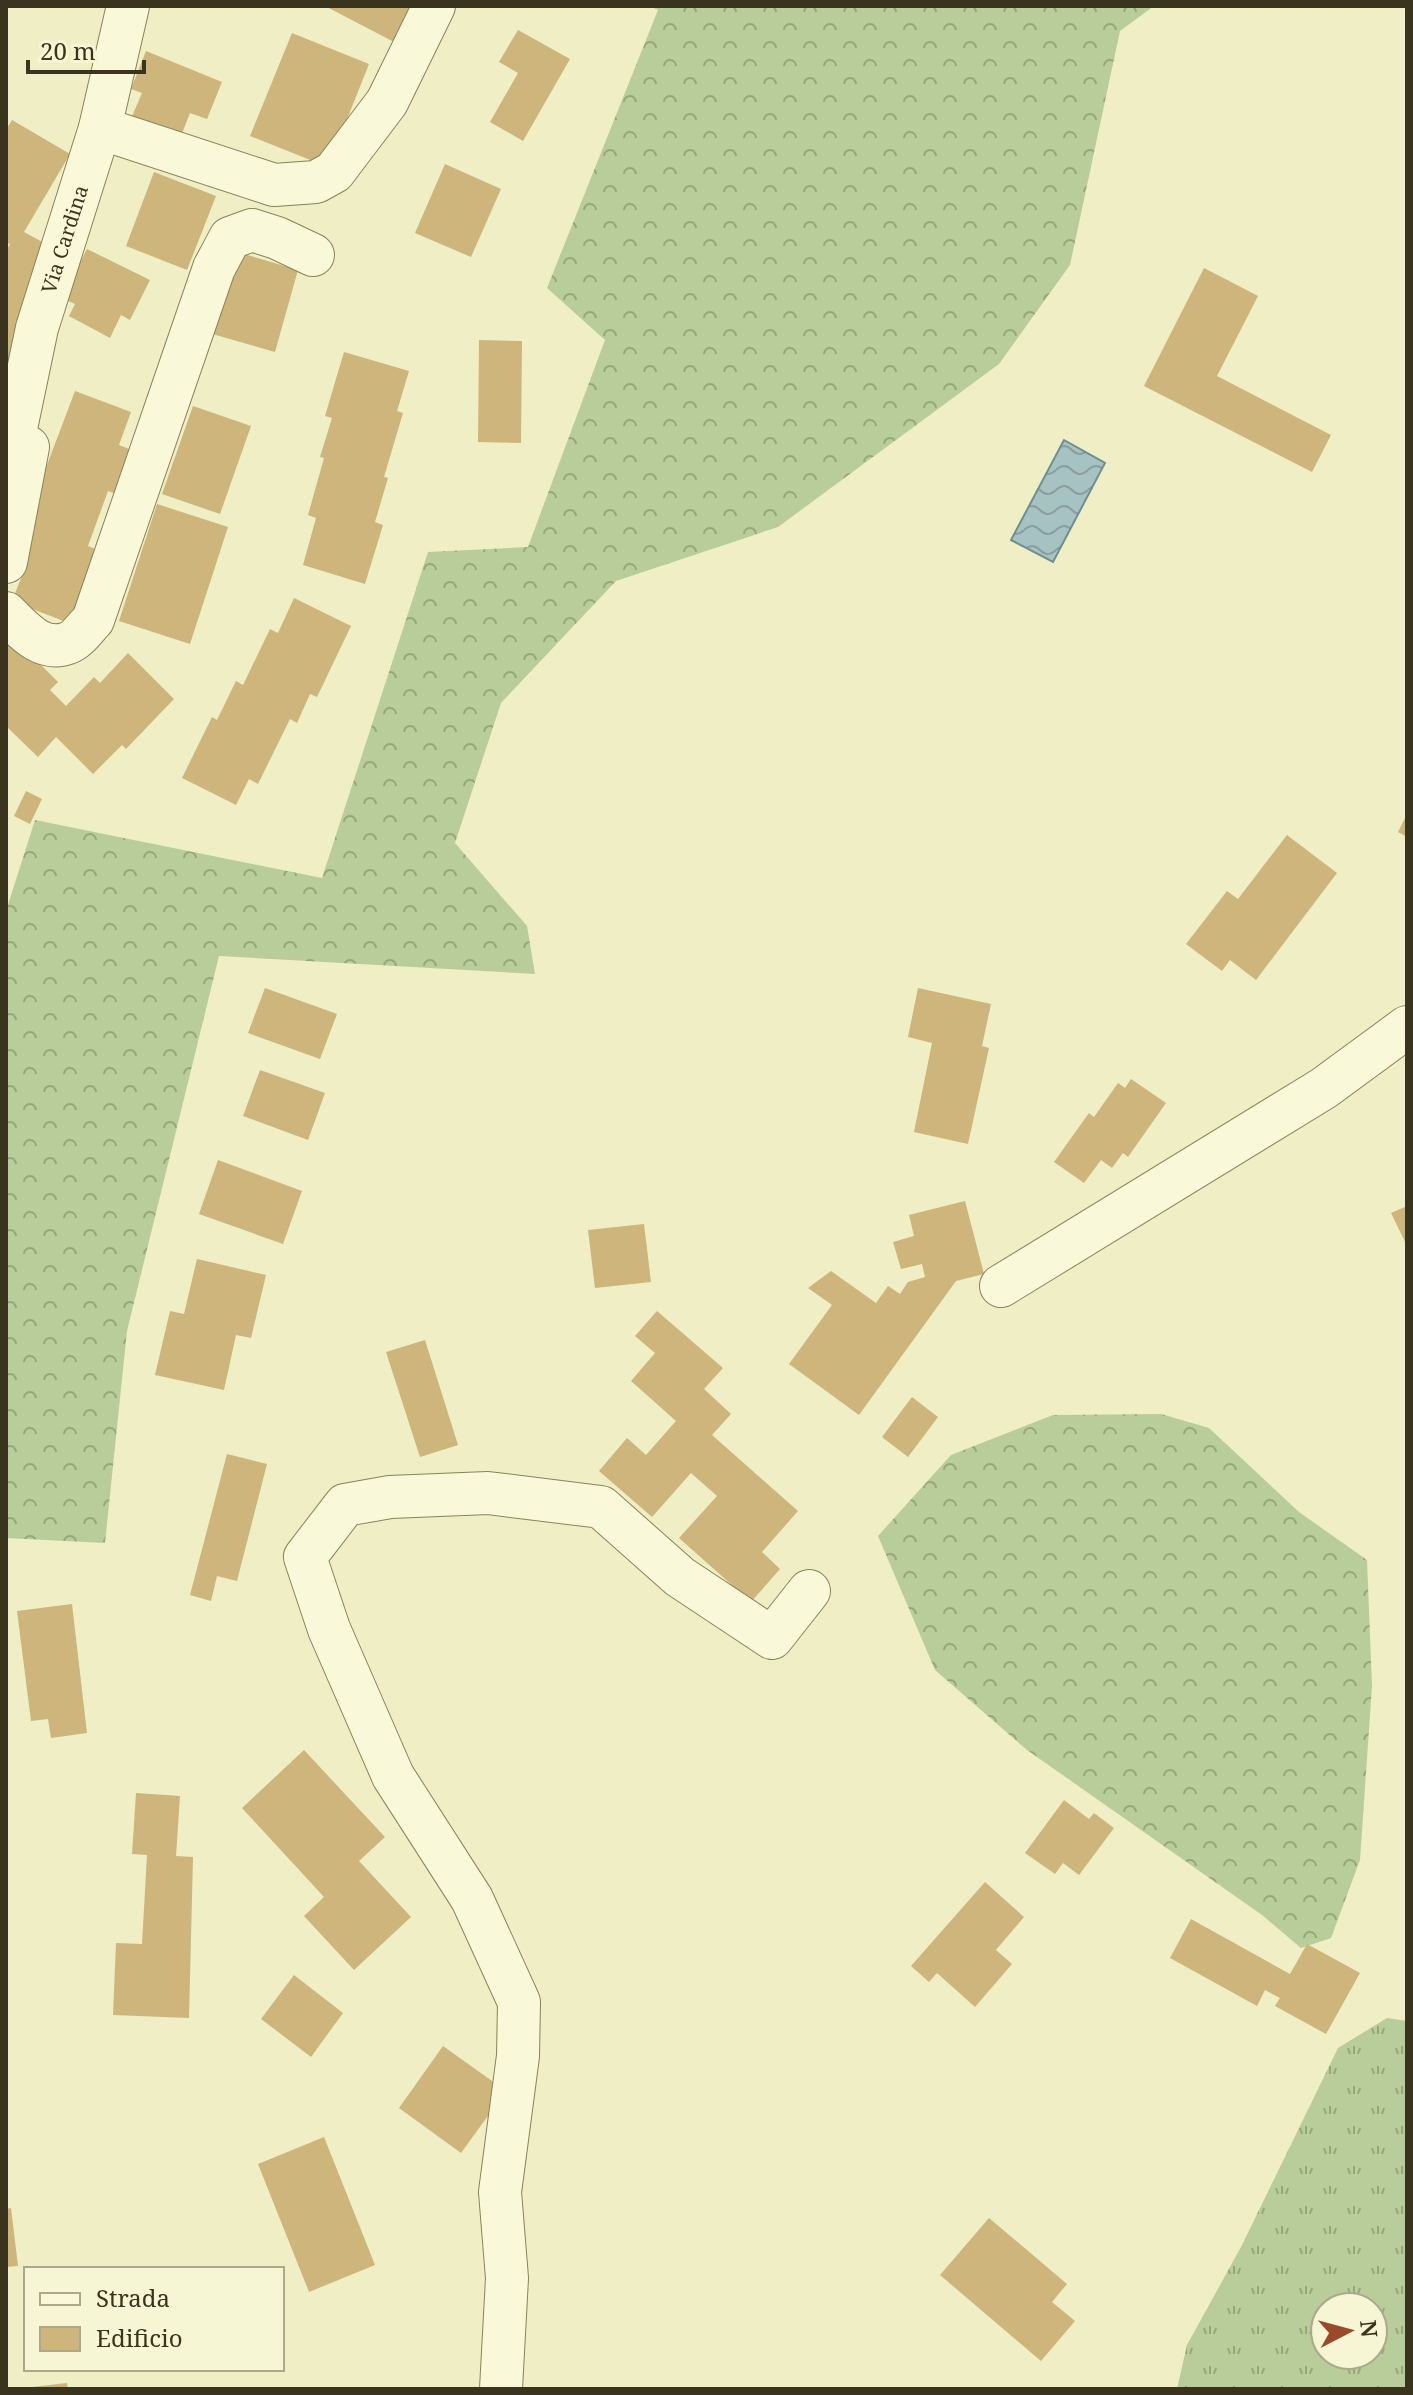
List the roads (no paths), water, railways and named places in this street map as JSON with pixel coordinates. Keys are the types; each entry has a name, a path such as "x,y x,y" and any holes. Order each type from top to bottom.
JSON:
{"street":[{"name":"Via Cardina","path":"6,476 37,328 100,128 128,6"},
{"path":"100,128 274,185 316,182 334,172 387,102 434,6"},
{"path":"6,613 27,634 46,645 70,643 93,620 214,268 230,238 252,230 313,255"},
{"path":"6,562 30,437 53,276"},
{"path":"1001,1286 1324,1088 1407,1027"},
{"path":"501,2389 507,2278 500,2192 518,2056 519,2002 472,1899 393,1776 329,1629 305,1557 345,1505 390,1497 488,1493 601,1507 680,1577 772,1638 809,1591"}],"water":[{"path":"1064,440 1105,463 1053,562 1011,540"}]}
